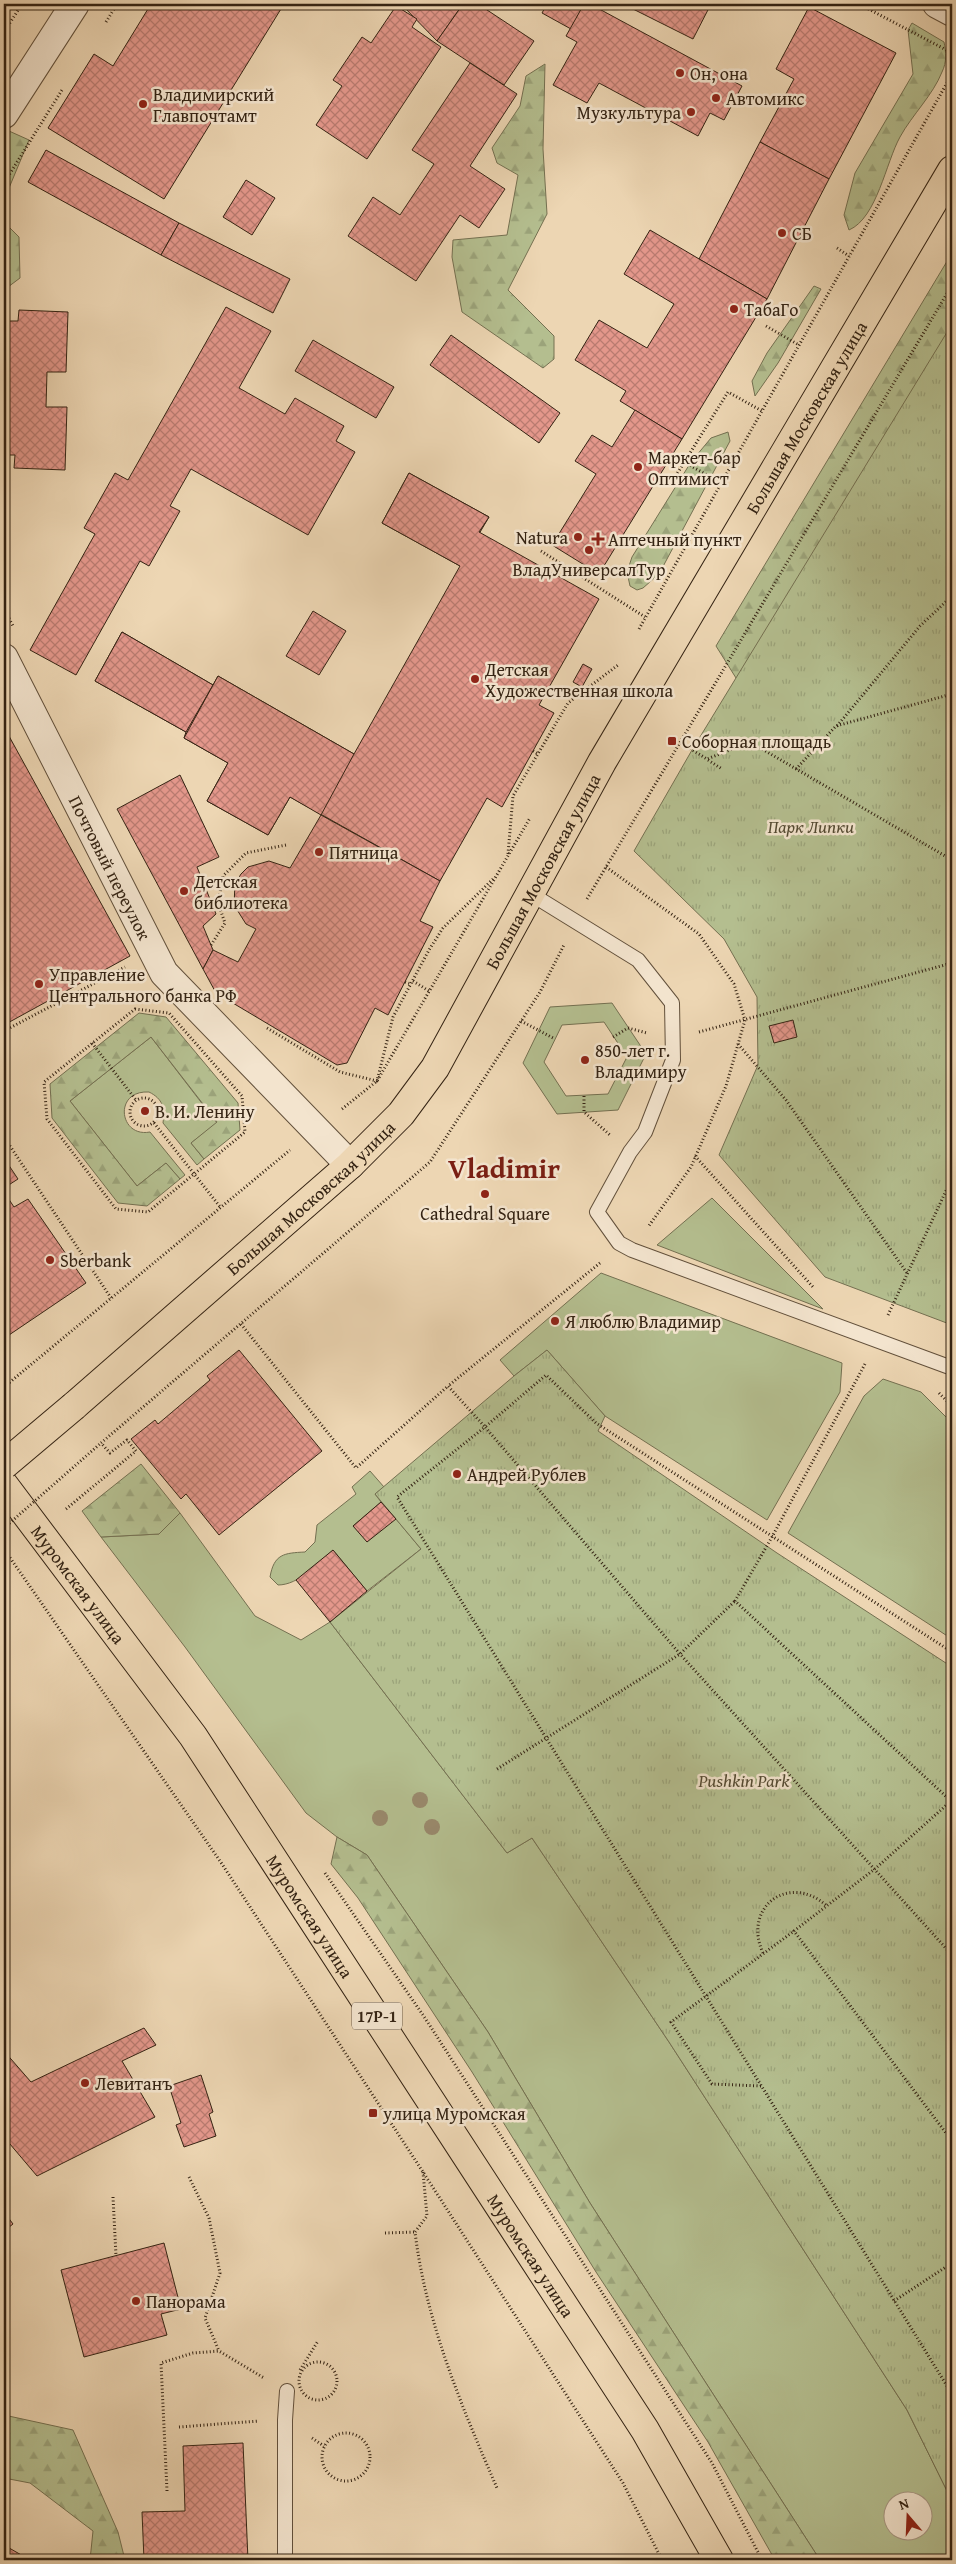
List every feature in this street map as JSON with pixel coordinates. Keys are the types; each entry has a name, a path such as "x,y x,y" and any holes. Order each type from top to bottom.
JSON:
{"main road":[{"name":"Большая Московская улица","path":"5,1480 74,1406 350,1165 401,1114 435,1068 602,762 952,170"},
{"name":"Муромская улица","path":"5,1480 199,1745 645,2430 719,2560"}],"street":[{"path":"4,114 75,4"},
{"path":"937,4 952,12"},
{"name":"Почтовый переулок","path":"4,658 164,973 350,1165"}],"lane":[{"path":"531,894 638,960 672,1003 673,1060 645,1132 630,1152 597,1212 619,1243 632,1250 952,1368"},
{"path":"285,2560 285,2420 293,2389"}],"path":[{"path":"4,32 22,4"},
{"path":"859,4 952,54"},
{"path":"637,633 952,74"},
{"path":"837,248 850,256"},
{"path":"593,887 952,285"},
{"path":"766,326 799,346"},
{"path":"670,484 728,392 762,411"},
{"path":"684,462 721,483"},
{"path":"541,552 645,618"},
{"path":"796,770 836,726 920,626 952,596"},
{"path":"4,609 13,627"},
{"path":"508,857 513,796 568,703 620,664 615,672"},
{"path":"836,726 952,694"},
{"path":"681,742 722,769"},
{"path":"707,759 750,742 952,860"},
{"path":"533,751 538,754"},
{"path":"4,1388 220,1208 377,1081 535,810"},
{"path":"211,945 225,923 218,903 223,876 246,853 286,845"},
{"path":"377,1081 393,1017 443,928 497,875"},
{"path":"672,1040 952,963"},
{"path":"4,1031 131,964"},
{"path":"405,982 430,991"},
{"path":"135,1009 169,1013 242,1096 245,1132 148,1212 116,1209 47,1119 44,1082 92,1044 135,1009"},
{"path":"521,1021 555,1039"},
{"path":"258,1023 340,1072 377,1081"},
{"path":"614,1037 628,1028"},
{"path":"92,1044 136,1100"},
{"path":"738,1044 786,1100 908,1273"},
{"path":"584,1096 584,1112 630,1152"},
{"path":"150,1099 157,1105 159,1114 154,1123 143,1127 133,1121 130,1110 136,1100 150,1099"},
{"path":"154,1123 220,1208"},
{"path":"4,1137 111,1298"},
{"path":"695,1156 820,1294"},
{"path":"890,1310 952,1178"},
{"path":"4,1528 240,1324 356,1468 448,1386 599,1262 616,1269 632,1250"},
{"path":"497,1770 680,1654 735,1601 772,1537 876,1340"},
{"path":"952,1652 596,1423 546,1375 485,1427 397,1497 952,2394"},
{"path":"448,1386 680,1654 876,1868 952,1955"},
{"path":"66,1509 136,1451 127,1440 110,1454 101,1443"},
{"path":"4,1552 222,1864 623,2483 662,2560"},
{"path":"735,1601 952,1801 876,1868 671,2022 712,2084 760,2086"},
{"path":"763,1953 758,1941 756,1928 760,1915 767,1904 778,1896 791,1892 810,1895 827,1906"},
{"path":"794,1931 952,2141"},
{"path":"423,2172 427,2216 415,2232 420,2273 439,2342 497,2488"},
{"path":"189,2177 209,2218 220,2273 205,2318 219,2351"},
{"path":"113,2197 116,2256"},
{"path":"385,2233 415,2232"},
{"path":"894,2301 952,2263"},
{"path":"293,2389 318,2341"},
{"path":"166,2491 161,2363 192,2353 219,2351 311,2400 328,2398 334,2392 337,2384 337,2375 332,2368 316,2362 308,2364 302,2370 293,2389"},
{"path":"179,2426 285,2420"},
{"path":"340,2433 356,2435 368,2446 370,2457 368,2467 362,2476 352,2480 341,2480 331,2476 324,2467 322,2457 324,2446 331,2438 340,2433"}],"green space":[{"path":"912,23 944,42 946,57 944,68 933,89 900,137 874,202 867,214 859,224 849,230 844,215 855,173 913,74 908,30"},
{"path":"545,64 543,149 547,214 508,290 554,336 554,359 543,368 462,312 452,257 453,240 507,235 518,175 497,163 492,148 520,106 526,76"},
{"path":"9,131 29,140 4,200 4,140"},
{"path":"4,222 19,237 20,278 4,290"},
{"path":"952,253 952,832 736,678 716,646"},
{"path":"814,286 821,289 778,363 755,396 752,381 767,353"},
{"name":"Парк Липки","path":"952,324 952,1325 825,1277 719,1155 758,1065 757,997 724,939 634,851 692,750"},
{"path":"728,432 730,441 659,574 643,588 637,590 630,586 627,572 632,557 691,462 711,438"},
{"path":"612,1003 646,1054 618,1110 557,1114 523,1063 550,1007","holes":["604,1022 627,1057 608,1094 566,1096 544,1062 562,1025"]},
{"path":"139,1013 166,1017 238,1103 240,1130 204,1159 191,1143 217,1122 151,1037 70,1101 137,1186 166,1163 180,1179 147,1206 118,1203 52,1118 50,1084"},
{"path":"151,1037 217,1123 191,1143 204,1159 197,1165 163,1123 163,1108 160,1101 154,1095 149,1092 137,1093 130,1098 125,1105 124,1114 132,1128 140,1132 150,1132 185,1175 180,1179 166,1163 137,1186 70,1101"},
{"path":"712,1198 823,1309 657,1245"},
{"path":"601,1273 842,1363 840,1392 767,1520 605,1416 547,1350 514,1376 500,1360"},
{"name":"Pushkin Park","path":"547,1350 605,1416 598,1431 777,1553 952,1667 952,2501 907,2410 669,2042 532,1838 507,1853 330,1622 421,1549 375,1494"},
{"path":"883,1379 921,1392 952,1423 952,1639 788,1533 864,1396"},
{"path":"141,1464 180,1513 159,1534 101,1537 82,1511"},
{"path":"370,1471 384,1487 375,1494 381,1502 353,1526 396,1519 421,1549 367,1591 333,1550 301,1577 286,1584 278,1585 270,1577 277,1559 286,1554 305,1552 315,1542 317,1525 356,1494 352,1487"},
{"path":"180,1513 255,1616 301,1640 330,1622 507,1853 532,1838 669,2042 907,2410 952,2501 952,2560 820,2560 590,2203 488,2032 367,1855 337,1837 306,1813 185,1647 101,1537 159,1534"},
{"path":"337,1837 367,1855 488,2032 590,2203 820,2560 775,2560 708,2442 596,2272 472,2072 358,1898 331,1864"},
{"path":"4,2415 73,2430 118,2532 125,2560 90,2560 93,2531 30,2483 4,2478"}],"building":[{"name":"Владимирский Главпочтамт","path":"151,4 284,4 164,199 48,128 94,54 113,66"},
{"path":"401,4 463,4 437,41"},
{"path":"463,4 478,4 534,41 504,85 437,41"},
{"path":"547,4 584,4 571,29 542,13"},
{"path":"584,4 590,4 742,86 724,120 710,113 698,136 599,83 587,103 553,85 577,42 566,36"},
{"path":"623,4 711,4 693,39"},
{"path":"396,6 417,19 412,27 441,47 367,159 316,125 342,86 333,80 362,37 371,43"},
{"path":"809,7 896,53 829,179 760,142 794,79 776,69"},
{"path":"470,63 517,94 470,166 505,189 479,228 460,215 416,281 348,236 373,197 400,215 434,164 412,150"},
{"path":"760,142 829,179 767,299 699,259"},
{"path":"46,150 179,223 161,255 28,182"},
{"path":"246,180 275,198 252,235 223,217"},
{"path":"179,223 290,279 273,313 161,255"},
{"path":"650,230 767,299 682,439 620,401 626,391 575,360 599,320 647,348 674,304 624,274"},
{"path":"226,307 271,331 239,388 285,414 295,398 344,426 336,441 355,452 308,535 191,469 170,506 180,511 149,566 140,561 76,675 30,650 95,534 84,528 115,473 128,480"},
{"path":"19,310 68,312 66,372 47,372 46,407 67,407 65,470 14,468 15,455 4,455 4,321 18,321"},
{"path":"451,335 560,413 539,443 430,365"},
{"path":"313,340 394,387 376,418 295,371"},
{"path":"635,410 682,439 599,574 552,545 596,474 575,461 592,435 612,447"},
{"path":"409,473 489,517 460,566 382,523"},
{"name":"Детская Художественная школа","path":"409,473 489,517 479,532 599,599 539,705 554,713 502,807 487,798 440,881 290,797 268,835 207,801 228,763 184,738 186,732 95,681 122,632 213,685 218,676 354,754 460,566 382,523"},
{"path":"313,611 346,631 319,675 286,656"},
{"path":"122,632 213,685 186,732 95,681"},
{"path":"583,664 592,669 582,687 573,682"},
{"path":"218,676 354,754 321,815 290,797 268,835 207,801 228,763 184,738"},
{"path":"4,727 130,956 4,1025"},
{"name":"Детская библиотека","path":"180,775 219,857 197,867 216,914 203,926 213,950 203,969 117,809"},
{"path":"321,815 440,881 420,921 433,927 388,1015 375,1008 347,1063 337,1065 216,993 203,969 213,950 238,962 256,929 246,924 234,905 235,884 241,874 248,867 269,861 290,868"},
{"path":"793,1020 797,1037 774,1043 769,1026"},
{"path":"4,1158 18,1179 4,1188"},
{"path":"4,1192 14,1207 28,1199 86,1283 9,1335 4,1327"},
{"path":"239,1350 322,1451 219,1535 186,1494 181,1499 131,1439 155,1420 158,1424 210,1380 207,1376"},
{"path":"381,1502 396,1519 367,1542 353,1526"},
{"path":"333,1550 367,1591 330,1622 296,1580"},
{"path":"144,2028 156,2045 122,2061 155,2117 37,2176 4,2137 4,2051 31,2082"},
{"path":"201,2075 213,2112 209,2114 216,2136 184,2147 176,2125 181,2123 169,2086"},
{"path":"4,2212 13,2224 4,2231"},
{"path":"164,2243 181,2309 161,2314 167,2335 84,2357 61,2270"},
{"path":"243,2443 248,2560 144,2560 142,2512 185,2511 183,2446"},
{"path":"4,2545 30,2560 4,2560"}],"place":[{"name":"Он, она","path":"680,73"},
{"name":"Автомикс","path":"716,98"},
{"name":"Владимирский Главпочтамт","path":"143,104"},
{"name":"Музкультура","path":"691,112"},
{"name":"СБ","path":"782,233"},
{"name":"ТабаГо","path":"734,309"},
{"name":"Маркет-бар Оптимист","path":"638,467"},
{"name":"Natura","path":"578,537"},
{"name":"Аптечный пункт","path":"598,539"},
{"name":"ВладУниверсалТур","path":"589,550"},
{"name":"Детская Художественная школа","path":"475,679"},
{"name":"Соборная площадь","path":"672,741"},
{"name":"Пятница","path":"319,852"},
{"name":"Детская библиотека","path":"184,891"},
{"name":"Управление Центрального банка РФ","path":"39,984"},
{"name":"850-лет г. Владимиру","path":"585,1060"},
{"name":"В. И. Ленину","path":"145,1111"},
{"name":"Cathedral Square","path":"485,1194"},
{"name":"Sberbank","path":"50,1260"},
{"name":"Я люблю Владимир","path":"555,1321"},
{"name":"Андрей Рублев","path":"457,1474"},
{"name":"Левитанъ","path":"85,2083"},
{"name":"улица Муромская","path":"373,2113"},
{"name":"Панорама","path":"136,2301"}],"district":[{"name":"Vladimir","path":"504,1167"}]}
